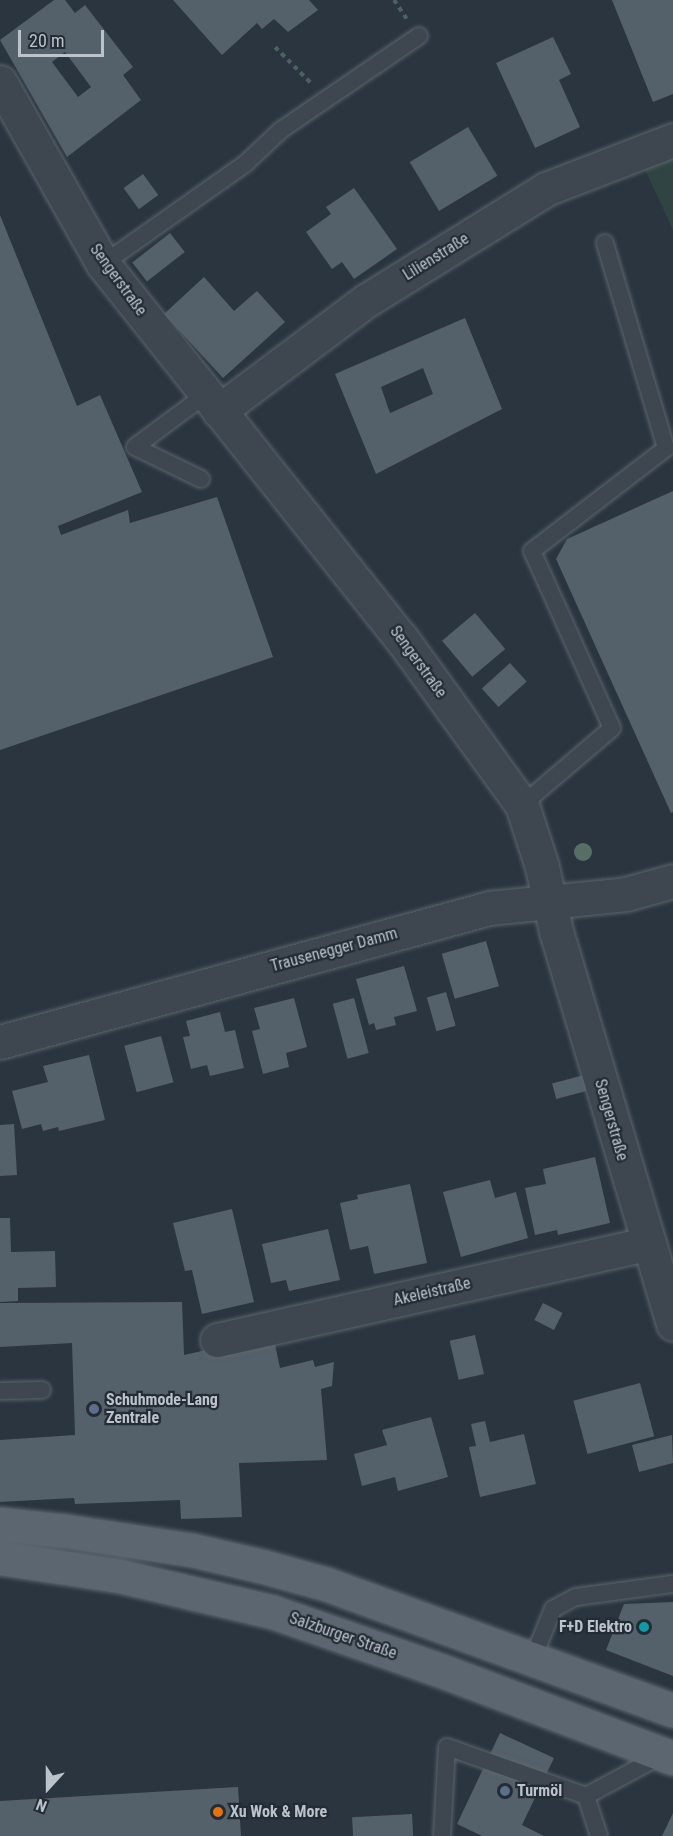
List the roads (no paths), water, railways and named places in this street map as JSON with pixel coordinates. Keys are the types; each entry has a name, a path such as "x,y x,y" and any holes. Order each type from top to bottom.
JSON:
{"main road":[{"path":"0,1524 66,1531 192,1550 261,1566 326,1584 673,1710"},
{"name":"Salzburger Straße","path":"0,1558 120,1575 273,1612 445,1672 668,1756"}],"street":[{"name":"Sengerstraße","path":"0,82 103,264 401,638 522,805 542,867 550,903 647,1244 673,1324"},
{"name":"Lilienstraße","path":"213,403 368,300 546,189 673,140"},
{"name":"Trausenegger Damm","path":"0,1042 489,908 626,894 673,881"},
{"name":"Akeleistraße","path":"217,1340 647,1244"}],"lane":[{"path":"103,264 246,163 281,130 419,36"},
{"path":"522,805 612,728 532,551 666,448 605,243"},
{"path":"201,479 135,447 213,403"},
{"path":"0,1391 42,1389"},
{"path":"533,1658 553,1609 576,1597 672,1584"},
{"path":"441,1836 447,1747 586,1796 668,1756"},
{"path":"586,1796 599,1836"}],"place":[{"name":"Schuhmode-Lang Zentrale","path":"94,1409"},
{"name":"F+D Elektro","path":"644,1627"},
{"name":"Turmöl","path":"505,1791"},
{"name":"Xu Wok & More","path":"218,1812"}]}
